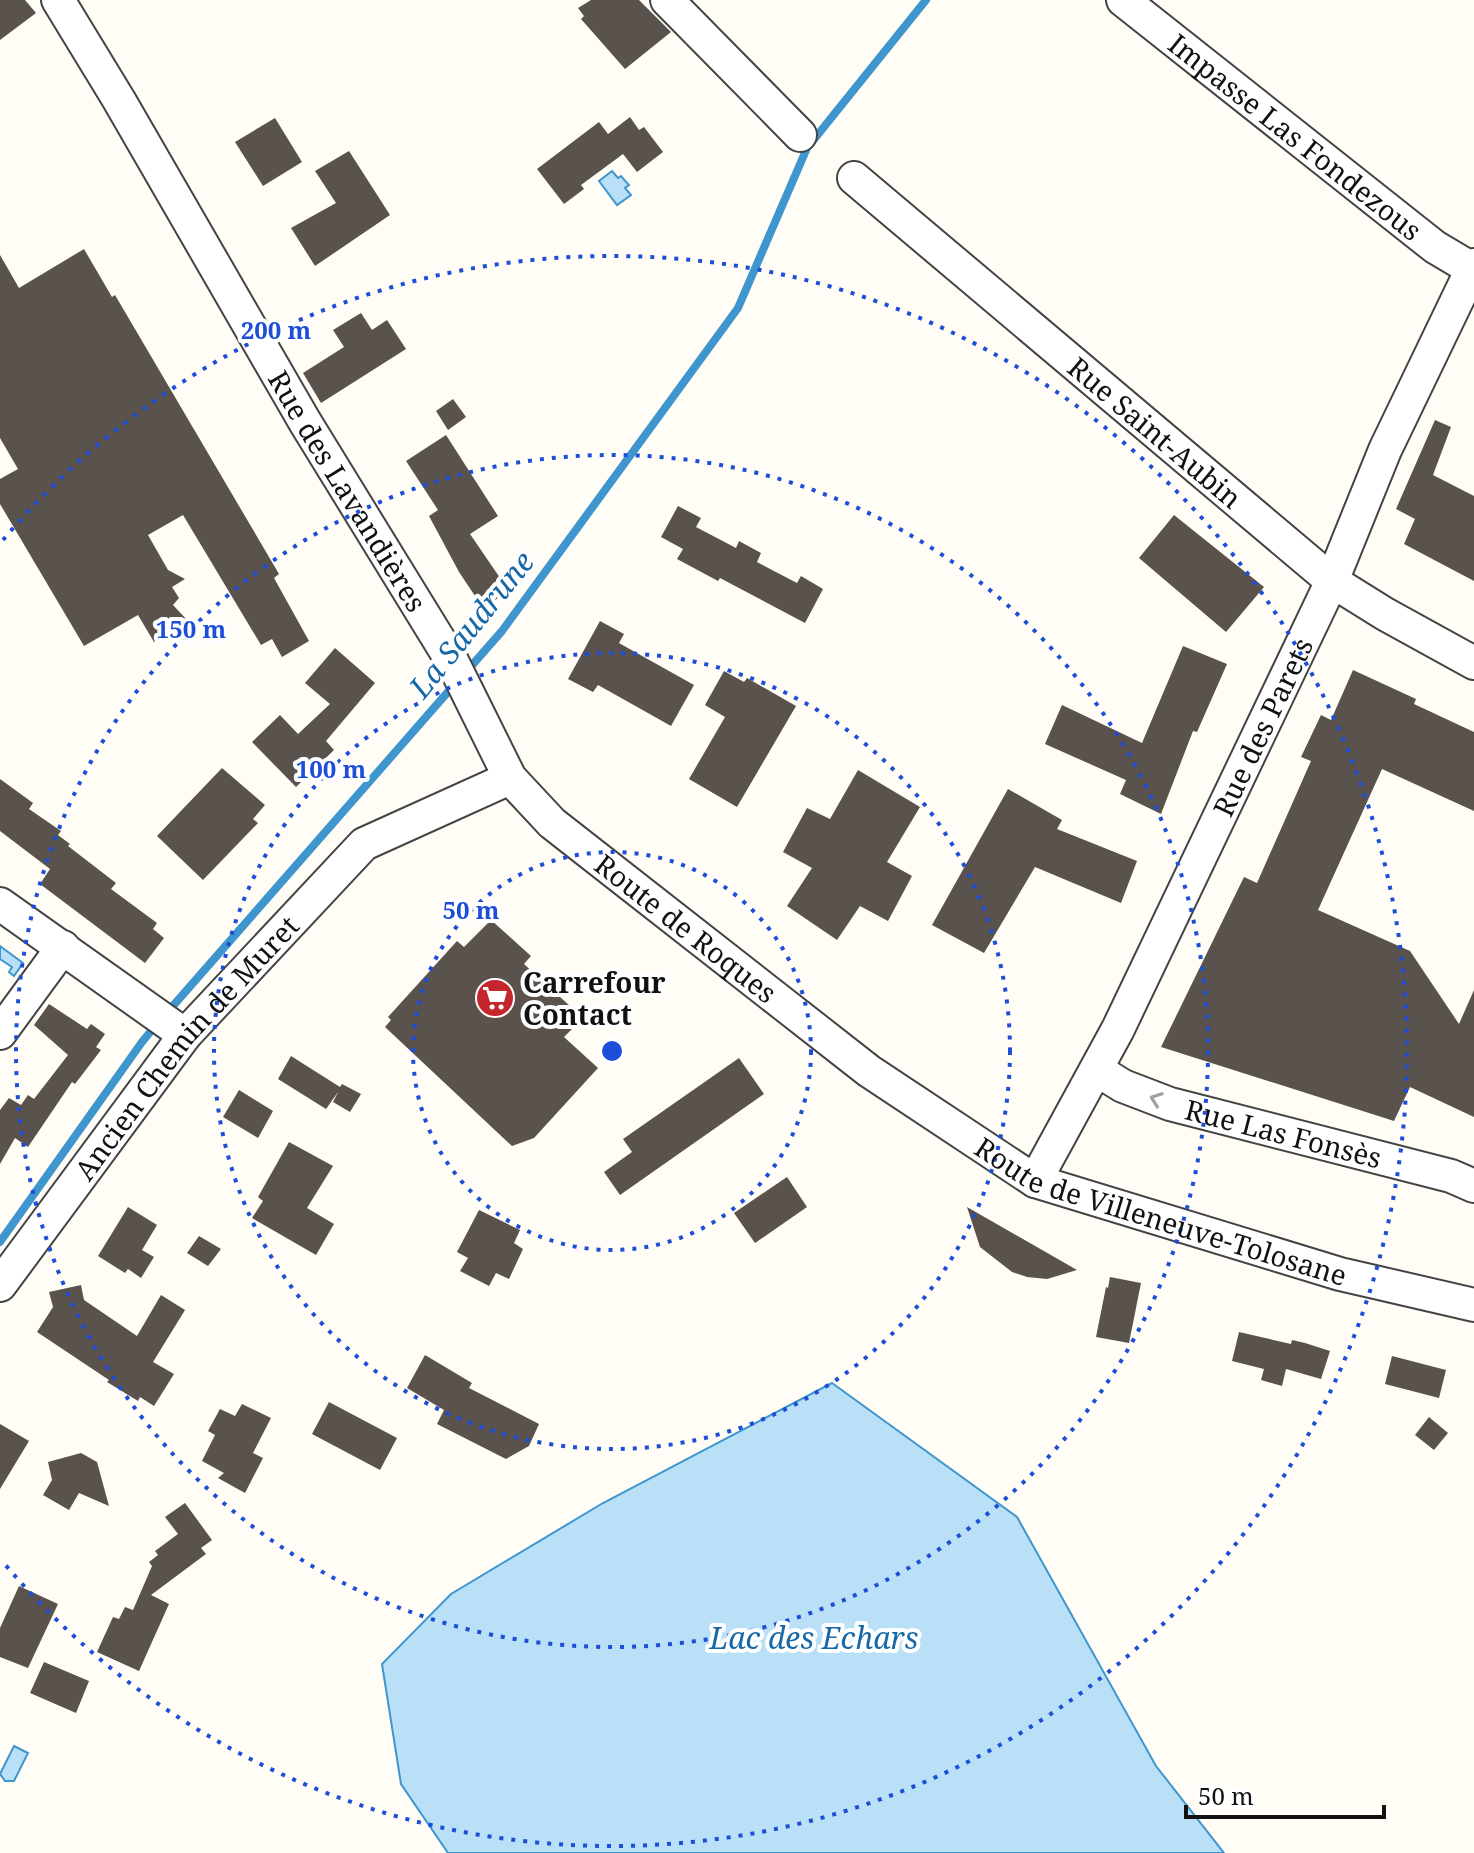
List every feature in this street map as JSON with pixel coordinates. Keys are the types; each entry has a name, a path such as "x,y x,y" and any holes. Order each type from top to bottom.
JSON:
{"street":[{"name":"Rue des Lavandières","path":"58,0 305,422 446,651 510,778"},
{"path":"667,0 800,135"},
{"name":"Impasse Las Fondezous","path":"1123,0 1435,247 1473,267"},
{"name":"Rue Saint-Aubin","path":"854,178 1332,581 1474,663"},
{"name":"Rue des Parets","path":"1035,1181 1047,1154 1097,1070 1332,581 1385,450 1473,267"},
{"name":"Ancien Chemin de Muret","path":"0,1285 185,1035 364,844 510,778"},
{"name":"Route de Roques","path":"510,778 552,823 869,1071"},
{"path":"0,904 185,1035"},
{"path":"0,1033 63,947"},
{"name":"Rue Las Fonsès","path":"1097,1070 1123,1086 1170,1104 1451,1176 1474,1186"},
{"name":"Route de Villeneuve-Tolosane","path":"869,1071 1035,1181 1340,1274 1474,1305"}],"water":[{"path":"612,171 629,185 625,188 631,195 617,205 599,181"},
{"path":"0,946 23,963 14,976 9,972 12,967 0,959"},
{"name":"Lac des Echars","path":"832,1383 1017,1517 1156,1766 1224,1853 448,1853 401,1784 382,1664 451,1594 603,1503"},
{"path":"14,1746 28,1753 14,1781 5,1781 0,1774"}],"building":[{"path":"0,0 25,0 36,13 0,40"},
{"path":"591,0 639,0 671,32 625,69 581,19 584,16 578,8"},
{"path":"630,117 639,130 644,127 663,152 637,172 623,154 581,185 584,189 564,204 537,169 599,122 608,134"},
{"path":"275,118 302,162 263,186 235,142"},
{"path":"349,151 390,215 315,266 291,228 336,203 315,171"},
{"path":"84,249 112,297 115,295 279,574 274,578 309,641 282,657 272,639 261,645 183,515 148,535 168,570 185,579 172,587 179,598 173,605 189,622 154,642 138,615 84,646 0,504 0,479 18,469 0,438 0,255 19,288"},
{"path":"361,313 372,330 387,320 406,349 321,403 303,373 344,347 333,330"},
{"path":"453,399 466,417 448,430 436,411"},
{"path":"1435,420 1451,427 1433,475 1474,496 1474,581 1404,544 1415,519 1396,509"},
{"path":"446,435 498,516 470,534 509,591 483,608 459,572 429,516 438,510 406,461"},
{"path":"678,506 701,518 696,527 736,548 739,541 761,553 757,562 797,583 801,576 823,589 805,623 677,559 683,549 661,537"},
{"path":"1174,515 1264,587 1226,632 1139,558"},
{"path":"600,621 624,634 619,643 694,685 671,726 598,685 593,692 568,679"},
{"path":"1183,646 1227,664 1197,732 1193,731 1161,814 1120,794 1126,780 1045,744 1062,705 1142,743"},
{"path":"335,648 375,683 326,741 334,750 296,787 252,742 280,715 298,734 330,704 305,683"},
{"path":"1353,670 1416,699 1414,704 1474,732 1474,811 1382,769 1318,910 1410,951 1459,1024 1474,990 1474,1117 1410,1087 1394,1121 1161,1047 1244,877 1257,883 1311,761 1301,757 1321,715 1331,720"},
{"path":"724,671 744,682 747,678 796,706 737,807 689,779 725,717 705,705"},
{"path":"222,768 265,805 253,819 258,823 203,880 157,836"},
{"path":"858,770 920,807 887,862 912,876 888,921 860,906 837,940 787,906 812,868 783,852 807,808 830,819"},
{"path":"0,779 33,803 29,809 61,831 58,835 70,844 68,846 116,883 111,889 157,923 153,929 164,938 145,963 40,884 50,869 0,831"},
{"path":"1008,789 1062,820 1057,829 1137,861 1121,903 1035,867 984,953 932,925"},
{"path":"491,920 531,956 524,964 583,1018 564,1037 598,1068 534,1138 512,1146 385,1027 391,1020 388,1017 457,941 464,947"},
{"path":"49,1004 87,1029 91,1024 105,1034 96,1047 101,1050 75,1084 72,1082 28,1147 15,1138 0,1164 0,1110 9,1098 21,1105 28,1095 34,1099 68,1055 34,1025"},
{"path":"291,1056 340,1087 342,1084 361,1094 350,1112 333,1102 338,1092 326,1109 278,1079"},
{"path":"739,1058 764,1094 620,1195 604,1172 632,1152 623,1139"},
{"path":"239,1090 273,1111 258,1138 223,1117"},
{"path":"289,1142 333,1166 307,1208 334,1224 316,1255 252,1218 263,1201 258,1197"},
{"path":"787,1177 807,1207 755,1243 734,1213"},
{"path":"128,1207 157,1225 142,1250 154,1257 141,1278 128,1269 125,1273 98,1256"},
{"path":"967,1207 1077,1270 1047,1279 1012,1272 980,1247"},
{"path":"479,1210 520,1230 514,1243 523,1249 509,1279 496,1273 489,1286 460,1271 468,1258 457,1252"},
{"path":"199,1236 221,1249 208,1266 187,1253"},
{"path":"1110,1277 1141,1283 1129,1343 1096,1337"},
{"path":"81,1285 84,1300 137,1336 161,1295 185,1310 153,1362 174,1374 154,1406 140,1397 138,1401 107,1382 109,1380 37,1332 53,1307 49,1292"},
{"path":"1239,1332 1291,1344 1292,1340 1330,1351 1321,1379 1286,1369 1282,1386 1261,1380 1264,1369 1232,1361"},
{"path":"425,1355 472,1383 469,1388 539,1424 529,1446 506,1459 437,1424 444,1410 407,1388"},
{"path":"1392,1356 1446,1370 1439,1398 1385,1384"},
{"path":"329,1402 397,1438 380,1470 312,1434"},
{"path":"242,1404 271,1418 253,1453 263,1458 245,1493 218,1478 224,1473 202,1461 215,1435 208,1431 220,1409 235,1416"},
{"path":"1429,1417 1448,1433 1434,1450 1415,1435"},
{"path":"0,1424 29,1441 0,1489"},
{"path":"81,1453 97,1462 109,1506 79,1493 69,1510 43,1495 52,1480 48,1462"},
{"path":"185,1503 212,1540 201,1548 206,1554 151,1595 169,1604 139,1671 97,1652 113,1617 119,1619 125,1607 133,1610 152,1566 149,1562 158,1555 155,1551 178,1534 165,1517"},
{"path":"19,1586 58,1604 28,1668 0,1657 0,1628"},
{"path":"44,1662 89,1681 76,1713 30,1693"}],"waterway":[{"name":"La Saudrune","path":"466,672 502,631 738,308 807,148 926,0"},
{"name":"La Saudrune","path":"165,1015 454,685"},
{"name":"La Saudrune","path":"0,1242 156,1025"}],"place":[{"name":"Carrefour Contact","path":"495,998"}]}
